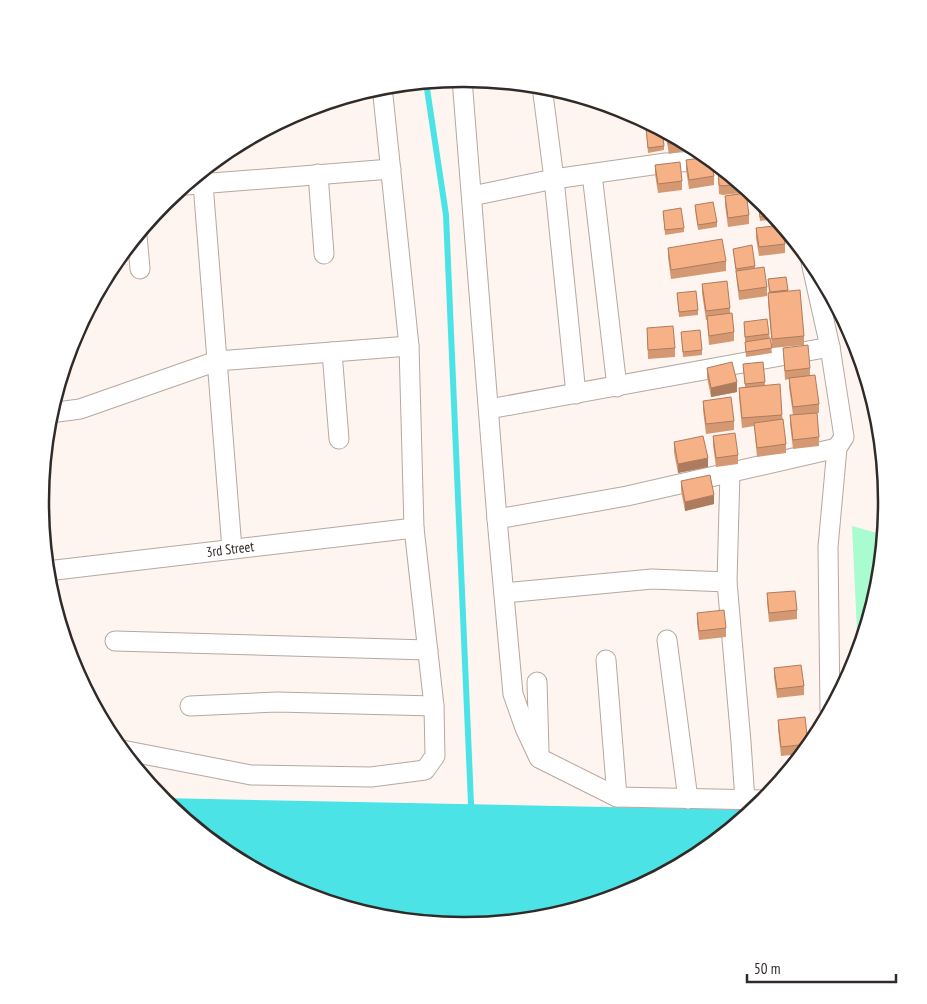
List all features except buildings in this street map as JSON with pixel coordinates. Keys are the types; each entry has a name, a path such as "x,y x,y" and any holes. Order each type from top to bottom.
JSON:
{"street":[{"path":"463,87 513,694 525,728 539,758 617,797 751,801"},
{"path":"133,752 251,776 371,777 425,770 435,756 434,706 414,528 409,346 383,95"},
{"path":"543,95 554,178 576,394"},
{"path":"472,196 554,178 666,163 699,161"},
{"path":"203,180 391,169"},
{"path":"318,174 324,254"},
{"path":"592,174 618,387"},
{"path":"197,184 217,361 232,549"},
{"path":"138,245 140,269"},
{"path":"816,284 830,347 844,436 837,448 828,547 830,695"},
{"path":"59,412 80,409 217,361 409,346"},
{"path":"489,409 830,347"},
{"path":"332,352 339,439"},
{"path":"497,519 626,496 837,448"},
{"path":"730,471 727,582 741,742 744,801"},
{"name":"3rd Street","path":"55,570 414,528"},
{"path":"504,593 652,579 727,582"},
{"path":"115,640 428,650"},
{"path":"667,640 688,799"},
{"path":"606,660 617,797"},
{"path":"537,682 539,758"},
{"path":"190,706 276,702 434,706"}],"green space":[{"path":"852,526 877,533 870,583 857,632"}],"water":[{"path":"173,798 741,810 694,847 671,861 647,874 597,895 544,909 491,916 464,917 436,916 383,909 330,895 305,885 280,874 233,847 190,814"}],"waterway":[{"path":"427,89 446,215 471,804"}]}
